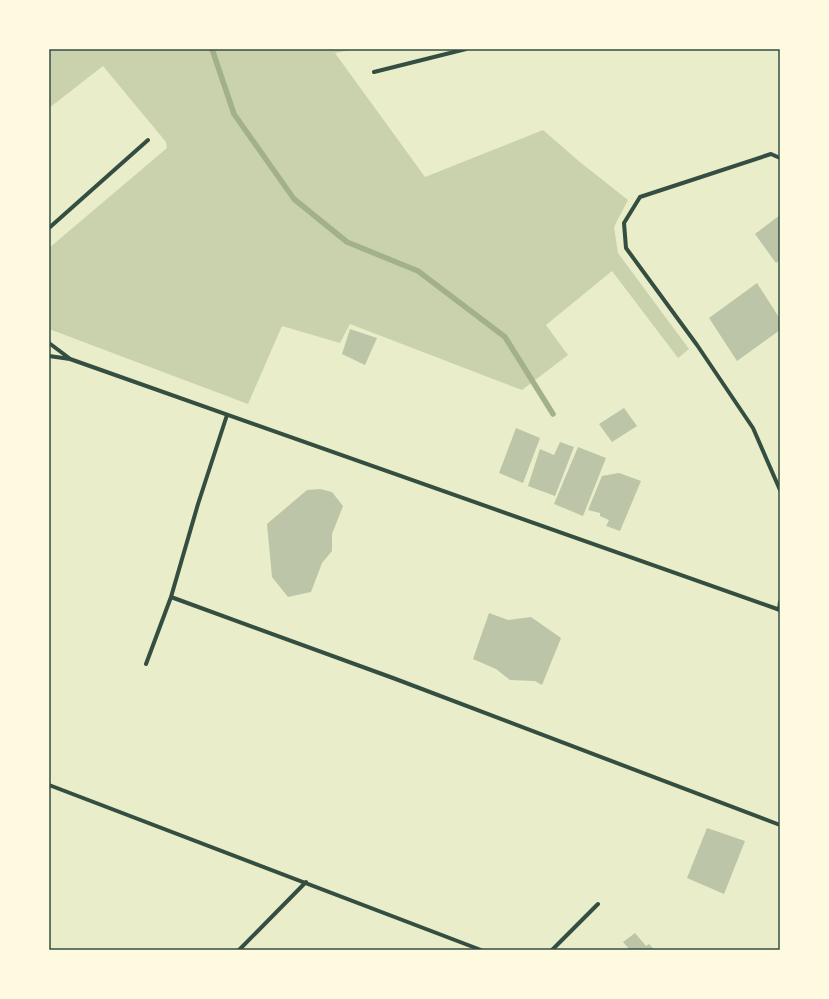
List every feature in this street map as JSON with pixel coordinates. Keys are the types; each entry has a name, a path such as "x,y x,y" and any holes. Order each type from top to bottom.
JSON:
{"street":[{"path":"374,72 466,49"},
{"path":"49,228 148,140"},
{"path":"780,158 771,154 640,197 624,223 626,248 697,345 753,428 780,490"},
{"path":"49,344 70,359"},
{"path":"49,356 70,359 779,610 780,602"},
{"path":"146,664 171,597 198,504 227,415"},
{"path":"171,597 393,678 780,825"},
{"path":"49,785 481,950"},
{"path":"239,950 306,882"},
{"path":"552,950 598,904"}],"green space":[{"path":"49,49 356,49 335,53 425,177 543,130 581,163 628,200 614,227 618,253 689,349 678,358 612,271 546,325 568,355 522,390 350,324 340,343 282,326 248,404 49,329 49,248 167,148 166,142 103,66 49,108"}],"building":[{"path":"780,215 780,260 776,263 755,234"},
{"path":"757,283 780,319 780,330 737,361 709,318"},
{"path":"350,329 377,338 365,365 342,354"},
{"path":"624,408 637,426 612,442 599,424"},
{"path":"516,428 540,438 523,483 499,473"},
{"path":"560,442 574,447 555,496 528,486 540,449 554,455"},
{"path":"578,447 606,458 583,516 554,504"},
{"path":"619,473 641,481 620,531 606,526 609,520 600,516 600,513 588,510 602,476"},
{"path":"320,489 332,492 343,506 332,534 332,551 322,563 311,592 288,597 272,577 267,524 307,490"},
{"path":"489,613 508,620 531,617 561,638 542,685 535,681 510,680 496,669 473,659"},
{"path":"707,828 745,841 724,894 687,878"},
{"path":"635,933 646,946 649,944 655,950 630,950 623,942"}],"waterway":[{"path":"212,49 234,114 294,199 347,242 418,271 505,337 553,414"}]}
